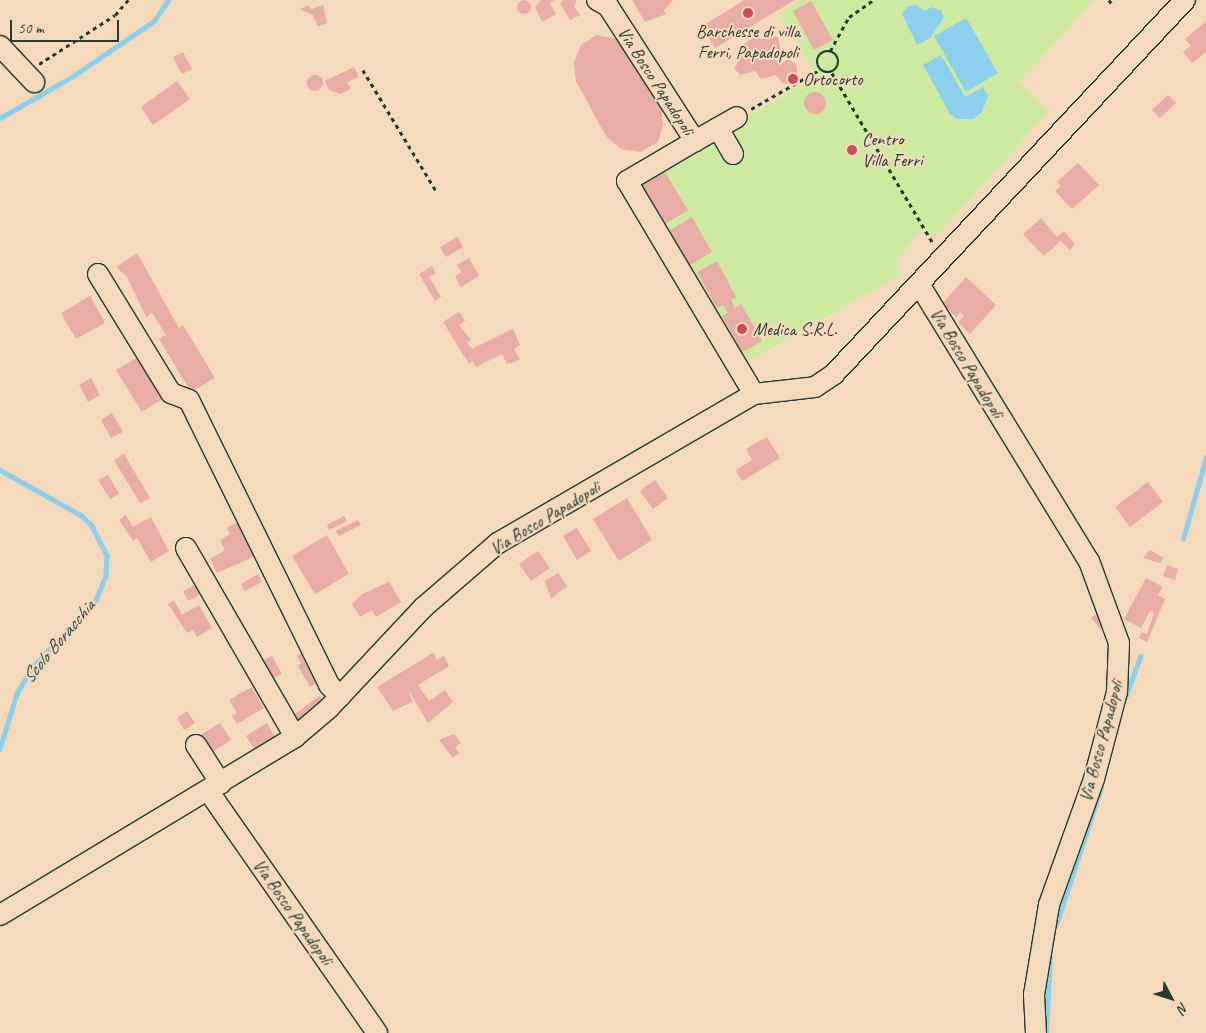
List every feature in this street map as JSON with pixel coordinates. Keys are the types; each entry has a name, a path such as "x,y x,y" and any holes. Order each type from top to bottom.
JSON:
{"street":[{"name":"Via Bosco Papadopoli","path":"597,0 608,6 695,142"},
{"name":"Via Bosco Papadopoli","path":"0,915 215,788 295,736 340,696 424,607 498,543 754,394 815,387 834,374 945,258 1185,0"},
{"path":"0,46 37,73"},
{"name":"Via Bosco Papadopoli","path":"737,117 627,181 754,394"},
{"path":"718,128 733,154"},
{"path":"98,274 170,393 189,400 329,685 340,696"},
{"name":"Via Bosco Papadopoli","path":"920,284 1089,561 1119,643 1117,692 1094,779 1049,905 1034,995 1036,1033"},
{"path":"186,548 295,736"},
{"path":"196,745 215,788"},
{"name":"Via Bosco Papadopoli","path":"215,788 377,1033"}],"path":[{"path":"37,73 116,15 128,0"},
{"path":"819,70 818,56 830,51 849,17 873,0"},
{"path":"1109,0 1112,4"},
{"path":"830,51 839,61 832,73"},
{"path":"363,70 437,192"},
{"path":"737,117 819,70 832,73 921,228 945,258"}],"green space":[{"name":"Centro Villa Ferri","path":"799,0 1094,0 1019,82 1049,111 938,235 922,234 921,229 898,261 900,276 732,370 625,190 817,75 778,14"}],"water":[{"path":"917,5 924,11 932,7 941,11 944,18 929,39 917,45 902,14 908,6"},
{"path":"966,18 998,73 966,92 934,36"},
{"path":"941,55 965,97 983,87 988,96 982,112 973,119 957,119 950,114 923,65"}],"building":[{"path":"521,0 527,0 531,7 527,14 521,14 517,10 517,4"},
{"path":"541,0 555,0 550,3 556,14 542,22 535,7"},
{"path":"564,0 577,0 574,6 580,15 570,20 560,3"},
{"path":"632,0 673,0 664,10 666,14 645,22"},
{"name":"Barchesse di villa Ferri, Papadopoli","path":"745,0 795,0 715,48 702,26"},
{"path":"811,1 833,40 814,50 793,11"},
{"path":"309,5 311,9 323,5 327,23 318,26 313,15 300,9"},
{"path":"1206,21 1206,52 1192,63 1183,52 1191,46 1185,39"},
{"path":"597,35 616,39 630,51 661,105 663,125 658,142 640,152 621,149 606,136 576,81 574,63 581,45"},
{"path":"758,35 761,40 769,35 778,37 781,52 774,58 780,65 788,59 796,64 798,78 792,84 782,83 776,75 761,79 755,71 740,75 734,68 744,53 742,45"},
{"path":"183,52 192,69 182,74 173,57"},
{"path":"354,67 359,77 347,82 351,89 340,94 329,90 325,81"},
{"path":"315,75 321,77 323,83 321,89 315,91 309,89 307,83 309,77"},
{"path":"177,81 190,99 153,125 141,107"},
{"path":"815,92 823,95 826,103 823,111 815,114 807,111 804,103 807,95"},
{"path":"1168,95 1176,103 1160,118 1152,110"},
{"path":"1078,163 1099,185 1072,209 1055,191 1061,186 1057,182"},
{"path":"665,172 688,210 665,224 642,186"},
{"path":"692,217 712,252 689,266 669,231"},
{"path":"1041,218 1057,237 1064,231 1075,244 1070,250 1061,241 1044,256 1023,234"},
{"path":"457,237 463,247 446,257 440,247"},
{"path":"137,253 179,328 183,325 215,378 191,392 159,339 166,335 152,313 146,317 127,277 116,267"},
{"path":"469,258 479,276 461,287 455,276 462,272 457,265"},
{"path":"717,261 736,297 731,300 735,308 741,304 762,341 742,352 722,316 728,313 723,305 717,308 697,272"},
{"path":"432,266 436,273 429,277 441,297 435,301 419,274"},
{"path":"966,277 996,305 970,334 958,322 964,316 960,312 956,317 942,304"},
{"path":"90,296 105,323 76,339 61,313"},
{"path":"459,312 465,321 459,325 471,340 467,342 472,349 513,329 520,345 514,349 520,360 507,364 502,354 476,367 473,361 469,364 443,322"},
{"path":"138,357 164,398 142,412 116,370"},
{"path":"91,378 100,395 88,402 79,385"},
{"path":"112,413 123,432 111,438 101,420"},
{"path":"767,437 780,458 742,481 736,470 752,460 746,449"},
{"path":"124,454 150,498 140,503 114,460"},
{"path":"108,475 119,494 110,499 98,480"},
{"path":"655,480 668,498 653,509 640,491"},
{"path":"1148,482 1163,502 1130,527 1115,507"},
{"path":"627,498 652,540 619,561 593,519"},
{"path":"126,515 133,527 151,517 169,551 151,562 137,538 133,541 119,520"},
{"path":"344,516 347,521 329,530 327,525"},
{"path":"358,520 361,525 339,536 336,531"},
{"path":"240,521 257,555 217,573 210,559 225,550 220,540 230,534 227,528"},
{"path":"577,528 591,551 577,560 563,536"},
{"path":"327,535 349,574 315,594 292,556"},
{"path":"1150,550 1164,558 1160,563 1143,558"},
{"path":"538,551 550,568 531,581 519,564"},
{"path":"1167,565 1178,569 1175,580 1163,576"},
{"path":"558,573 567,586 551,599 545,581"},
{"path":"258,574 262,582 245,591 241,584"},
{"path":"1146,578 1163,587 1158,595 1165,599 1147,642 1139,638 1142,632 1147,634 1154,613 1150,611 1141,628 1124,619"},
{"path":"389,582 401,602 376,617 372,610 360,617 352,604 362,594"},
{"path":"197,584 202,593 188,601 183,591"},
{"path":"174,601 182,615 199,605 212,628 197,637 193,630 187,633 168,604"},
{"path":"1100,611 1109,621 1100,629 1091,618"},
{"path":"304,652 322,680 310,687 298,666 301,663 297,656"},
{"path":"433,653 437,660 444,656 449,666 418,685 429,701 445,690 453,702 428,723 409,691 412,702 393,711 377,687"},
{"path":"272,656 282,674 274,678 264,660"},
{"path":"252,687 264,708 237,724 232,716 237,713 229,700"},
{"path":"319,696 325,704 297,725 291,717"},
{"path":"187,711 195,723 184,730 177,718"},
{"path":"220,723 231,740 208,755 197,737"},
{"path":"267,723 279,744 259,757 246,736"},
{"path":"454,734 461,743 455,747 459,753 453,758 439,740"}],"waterway":[{"name":"Scolo Boracchia","path":"0,118 73,76 154,21 168,0"},
{"path":"1183,539 1206,457"},
{"name":"Scolo Boracchia","path":"0,470 81,515 92,526 107,555 106,576 96,601 33,667 17,694 0,749"},
{"path":"1125,698 1140,657"},
{"path":"1056,925 1101,788"},
{"path":"1046,1033 1050,957"}],"place":[{"name":"Barchesse di villa Ferri, Papadopoli","path":"748,13"},
{"name":"Ortocorto","path":"793,79"},
{"name":"Centro Villa Ferri","path":"852,150"},
{"name":"Medica S.R.L.","path":"742,329"}]}
